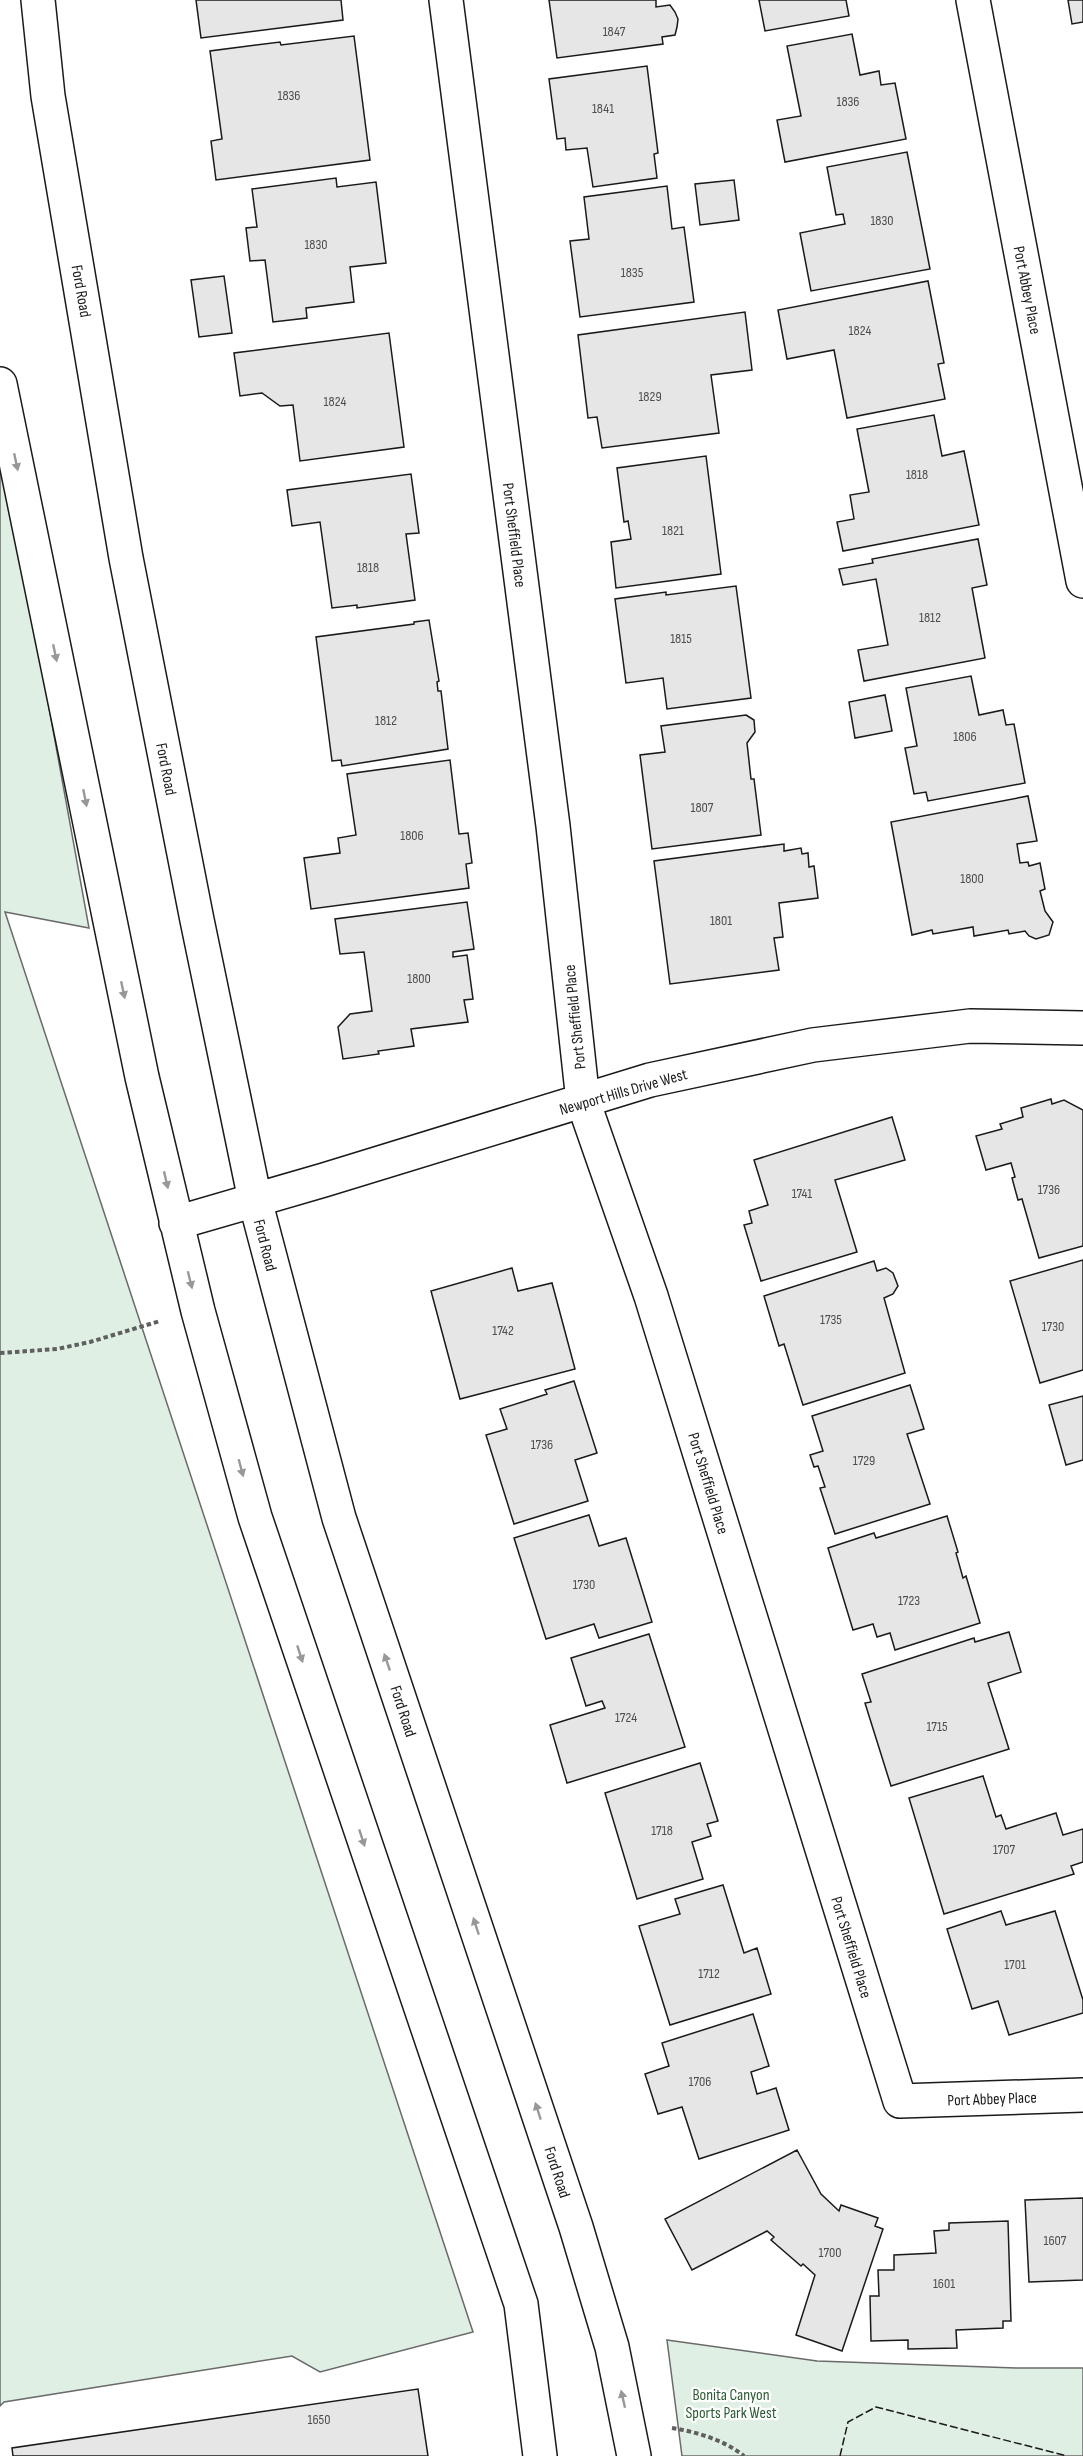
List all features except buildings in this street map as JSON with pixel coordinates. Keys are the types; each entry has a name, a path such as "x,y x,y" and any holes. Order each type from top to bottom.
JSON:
{"street":[{"name":"Ford Road","path":"39,0 48,96 126,558 255,1200 339,1518 576,2227 612,2347 633,2441 634,2456"},
{"name":"Port Sheffield Place","path":"446,0 553,826 583,1101 651,1296 900,2101"},
{"name":"Port Abbey Place","path":"974,0 1083,581"},
{"path":"0,384 110,928 176,1223 255,1518 520,2304 540,2456"},
{"name":"Newport Hills Drive West","path":"176,1223 650,1080 813,1045 970,1026 1083,1028"},
{"name":"Port Abbey Place","path":"900,2101 1083,2095"}],"path":[{"path":"0,1353 79,1345 157,1322"},
{"path":"672,2428 696,2432 744,2456"}],"green space":[{"path":"0,438 89,928 5,912 473,2332 320,2372 292,2356 4,2402 0,2406"},
{"name":"Bonita Canyon Sports Park West","path":"667,2340 817,2361 1083,2368 1083,2456 682,2456"}],"fence":[{"path":"840,2456 848,2422 876,2407 1067,2456"}]}
